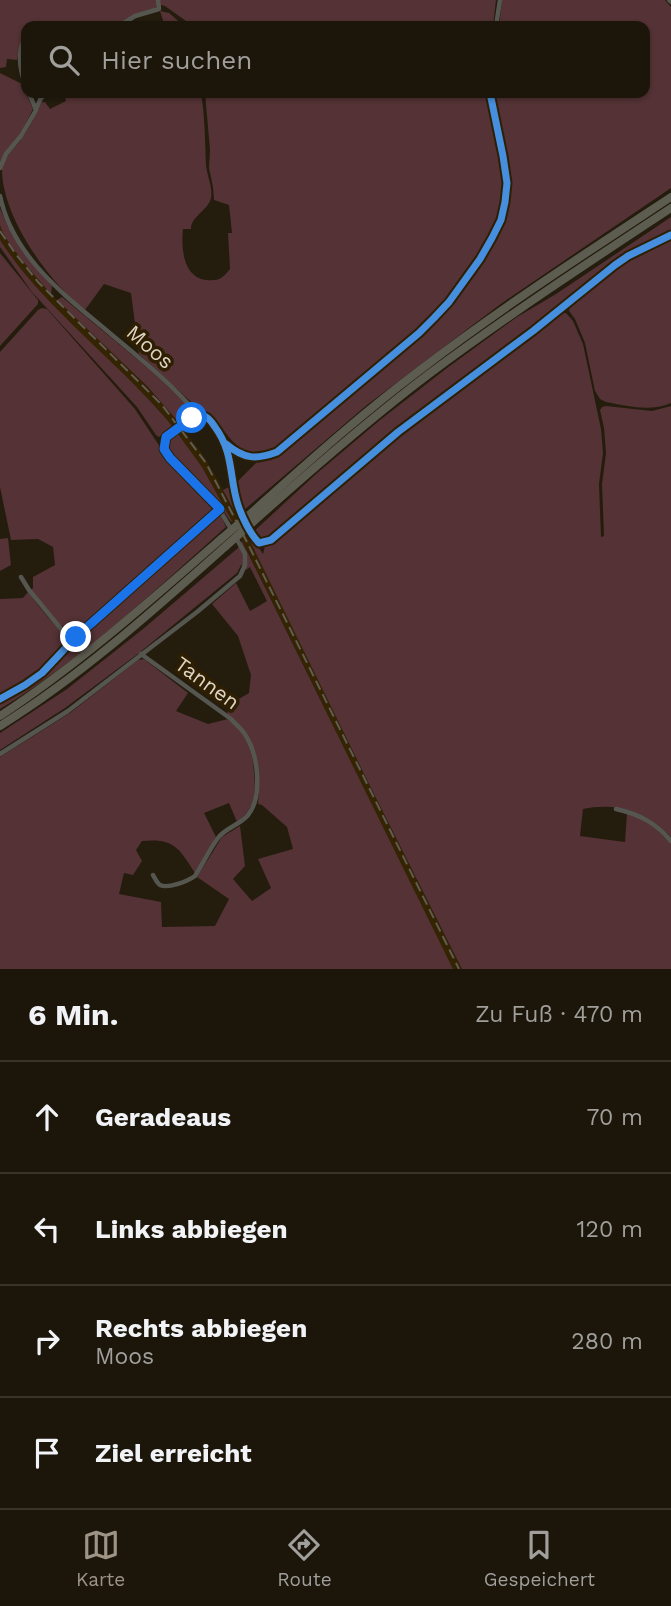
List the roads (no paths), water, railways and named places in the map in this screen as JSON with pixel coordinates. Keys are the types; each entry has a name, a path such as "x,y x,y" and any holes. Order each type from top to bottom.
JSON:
{"highway":[{"path":"251,518 360,418 419,370 507,307 671,197"},
{"path":"0,716 95,647 428,375 512,314 671,208"},
{"path":"0,726 62,684 139,622 223,542"}],"street":[{"path":"127,21 159,9 158,0"},
{"path":"497,21 500,0"},
{"path":"21,51 21,73"},
{"path":"31,98 36,110"},
{"path":"0,168 6,154 22,136 41,98"},
{"name":"Moos","path":"0,196 5,217 23,248 49,281 157,373 198,415 210,419 226,444 241,454 253,458 262,457 277,452 419,333 449,302 480,259 501,220 507,183 492,98"},
{"path":"0,754 68,711 240,576 245,565 245,554 220,509 164,449 166,437 198,415"},
{"path":"21,577 62,630 76,637 220,509"},
{"name":"Tannen","path":"141,654 240,728 251,747 256,772 255,805 238,825 221,834 195,876 184,883 163,886 157,883 153,875"},
{"path":"616,809 647,820 671,841"}],"railway":[{"path":"0,231 38,282 162,405 206,463 459,969"}]}
